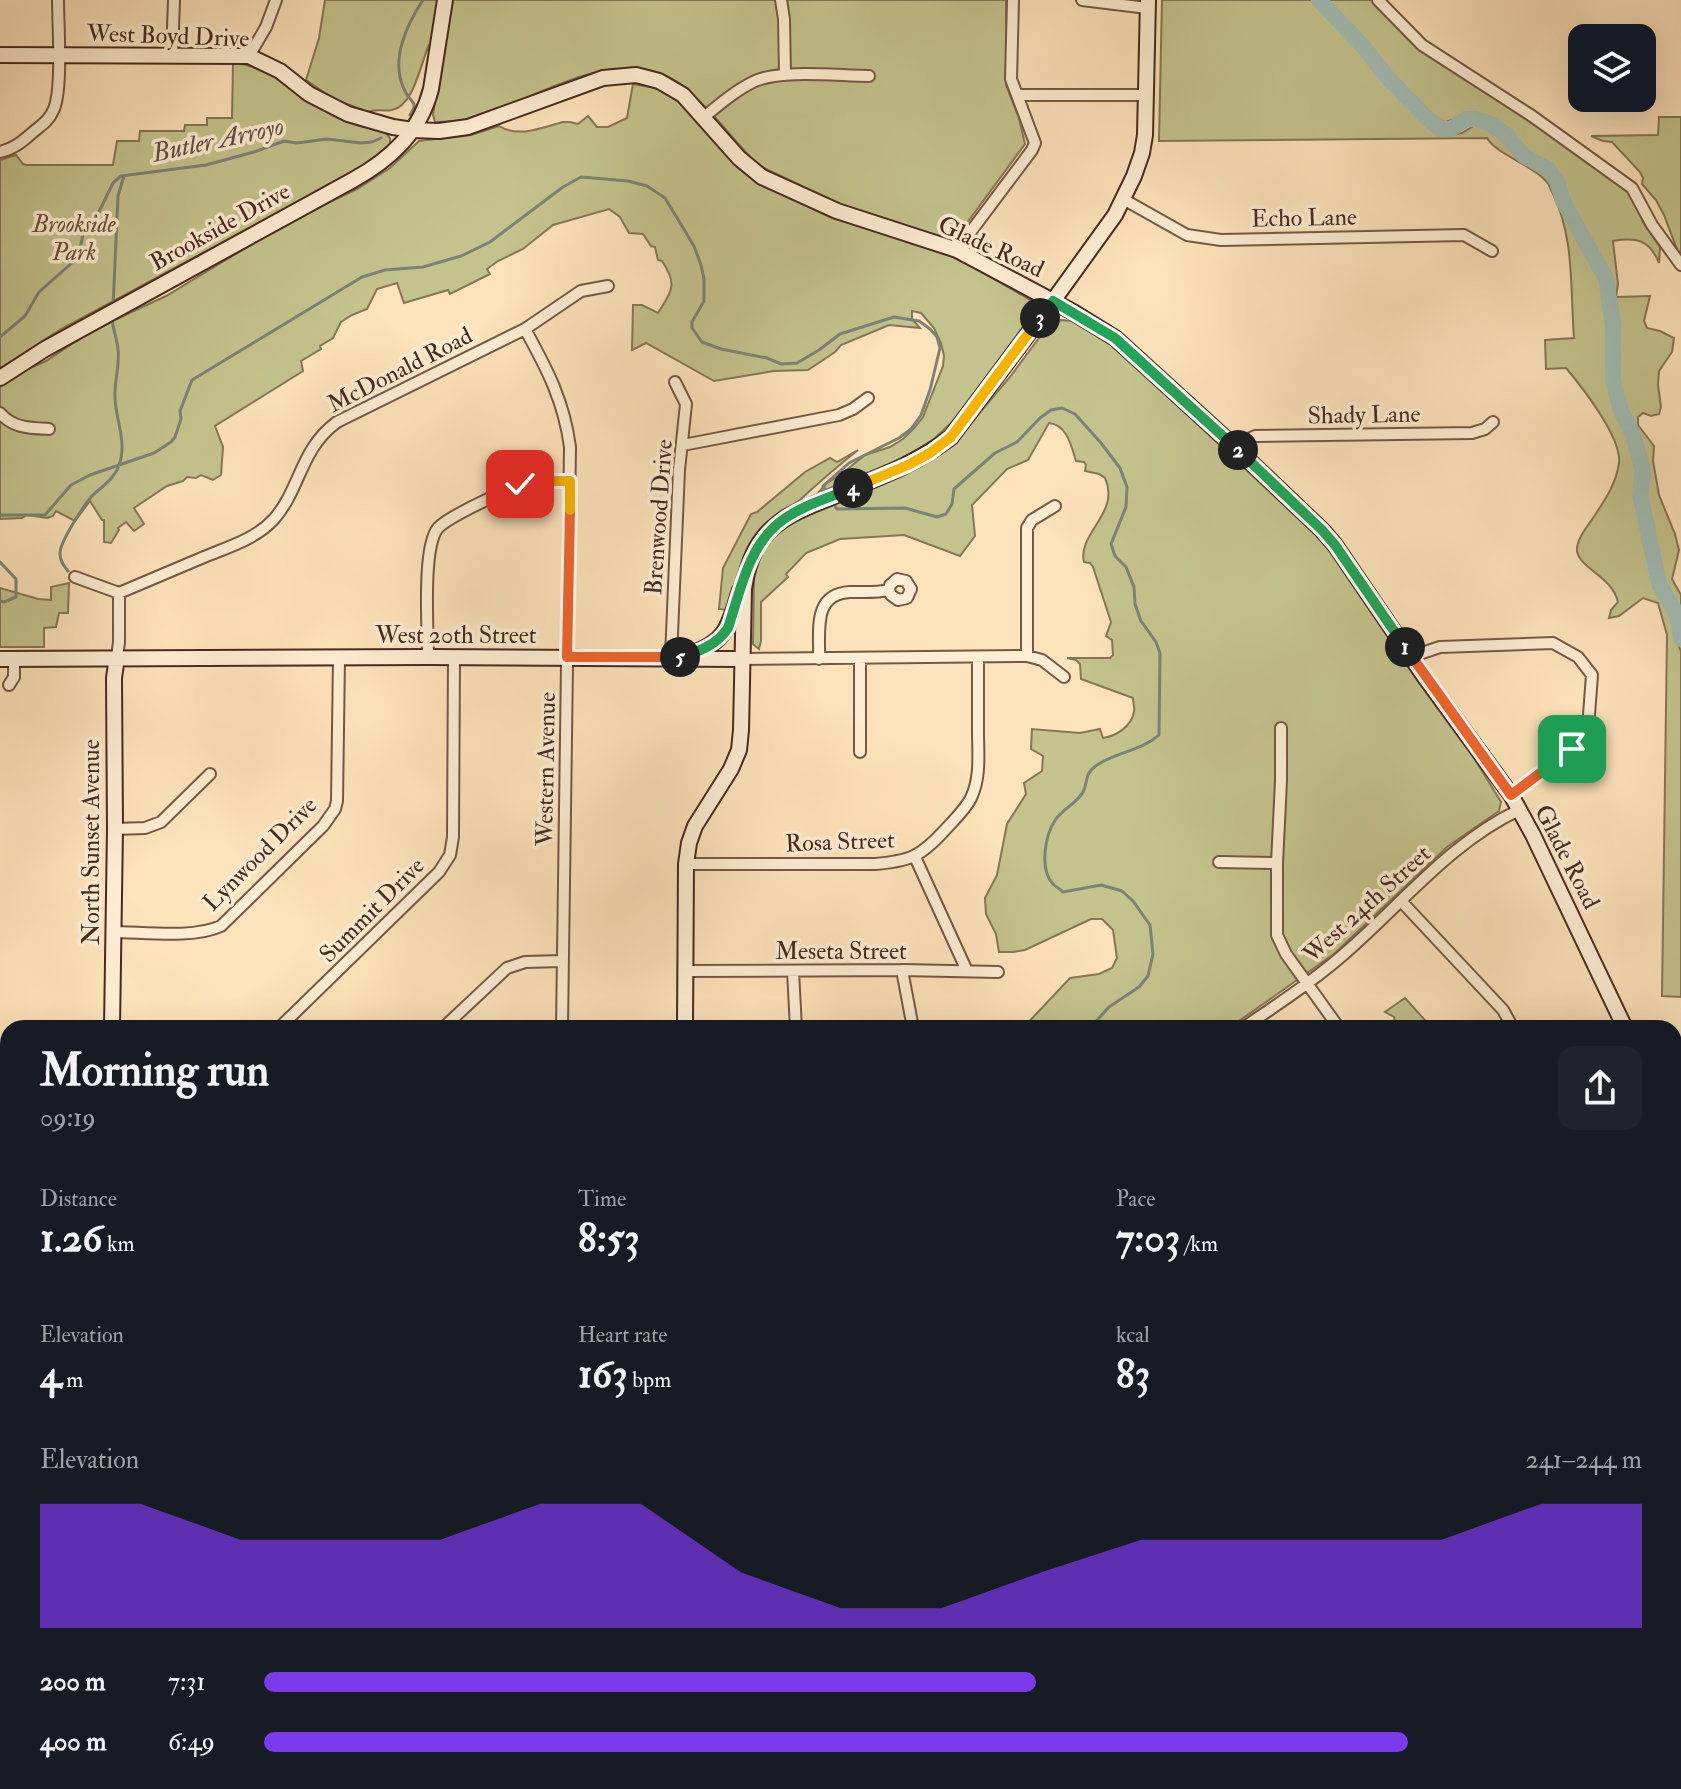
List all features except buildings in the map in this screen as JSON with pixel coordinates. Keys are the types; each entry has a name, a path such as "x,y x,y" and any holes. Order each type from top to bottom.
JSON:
{"street":[{"path":"0,152 19,144 46,121 55,108 58,0"},
{"path":"172,56 174,0"},
{"path":"249,56 266,27 276,0"},
{"path":"413,130 422,117 431,89 445,0"},
{"path":"781,0 785,75"},
{"path":"957,250 1035,143 1011,79 1013,0"},
{"path":"675,657 703,649 723,635 754,552 764,536 785,518 908,465 951,437 1115,215 1142,153 1145,135 1148,4 1082,0"},
{"path":"1378,0 1422,45 1532,116 1632,188 1656,232 1681,265"},
{"name":"West Boyd Drive","path":"0,55 249,56 280,71 309,94 348,114 413,130"},
{"name":"Glade Road","path":"413,130 439,131 468,127 590,81 623,75 648,78 683,95 739,158 762,177 837,211 957,250 1115,338 1237,449 1335,545 1511,795 1621,1020"},
{"path":"704,117 735,91 759,79 785,75 869,76"},
{"path":"1018,95 1146,95"},
{"name":"Brookside Drive","path":"0,378 45,349 371,170 413,130"},
{"name":"Echo Lane","path":"1123,199 1187,235 1221,240 1464,235 1492,251"},
{"name":"McDonald Road","path":"119,593 256,533 272,521 318,439 337,422 525,329 581,291 608,286"},
{"name":"Western Avenue","path":"525,329 554,382 570,447 562,1020"},
{"name":"Brenwood Drive","path":"675,382 686,404 679,470 675,657"},
{"path":"683,445 839,415 868,398"},
{"path":"0,413 14,425 49,429"},
{"name":"Shady Lane","path":"1237,449 1255,436 1472,433 1485,429 1493,422"},
{"path":"428,657 429,550 437,530 448,520 520,484 570,481"},
{"path":"1055,506 1032,520 1027,528 1031,657 1051,665 1064,677"},
{"path":"685,1020 686,864 695,826 731,769 739,750 747,571"},
{"path":"75,577 119,593 117,657"},
{"path":"819,659 820,619 827,601 847,592 889,590"},
{"path":"1413,659 1440,647 1553,643 1578,657 1592,675 1588,728 1572,749 1511,795"},
{"name":"North Sunset Avenue","path":"112,1020 114,678 117,657"},
{"name":"Lynwood Drive","path":"112,932 194,933 221,926 323,826 337,801 339,657"},
{"name":"Summit Drive","path":"287,1020 439,872 450,855 453,837 454,657"},
{"name":"Rosa Street","path":"686,864 875,864 915,857 936,840 963,810 975,789 978,764 978,657"},
{"name":"West 20th Street","path":"7,659 1031,657"},
{"path":"7,659 14,677 9,685"},
{"path":"860,659 860,752"},
{"path":"1281,728 1277,935 1286,954 1333,1020"},
{"path":"115,829 145,828 161,822 210,774"},
{"name":"West 24th Street","path":"1255,1020 1308,984 1355,945 1451,854 1519,810"},
{"path":"915,857 967,971"},
{"path":"1219,862 1277,863"},
{"path":"1401,901 1497,1003 1508,1020"},
{"path":"452,1020 507,968 525,962 563,961"},
{"path":"902,970 911,1020"},
{"name":"Meseta Street","path":"685,971 998,972"},
{"path":"793,971 796,1020"}],"green space":[{"path":"325,0 440,0 434,44 429,45 416,82 400,107 368,112 334,99 306,80 319,38"},
{"path":"449,0 1006,0 1006,85 1025,144 958,235 948,239 840,204 766,169 755,162 693,94 660,73 635,68 608,70 581,76 479,117 435,122 433,115"},
{"path":"1162,0 1314,0 1425,123 1447,136 1462,133 1475,125 1496,131 1526,159 1546,170 1555,182 1604,281 1611,325 1612,382 1619,413 1629,432 1640,470 1637,496 1655,580 1675,621 1681,651 1681,997 1662,996 1667,635 1658,603 1643,598 1619,616 1609,618 1618,602 1615,593 1584,563 1577,551 1582,534 1612,486 1619,463 1608,427 1581,387 1566,368 1546,369 1545,340 1574,338 1568,245 1565,227 1549,185 1540,175 1498,149 1487,138 1159,141"},
{"path":"1325,0 1372,0 1414,45 1531,120 1627,189 1635,201 1643,222 1660,247 1659,263 1651,249 1641,242 1613,241 1618,284 1616,297 1650,296 1644,321 1647,328 1674,338 1672,352 1659,371 1659,414 1651,416 1643,413 1638,417 1638,425 1654,446 1653,461 1659,495 1679,550 1672,579 1681,595 1681,625 1661,583 1644,498 1645,467 1615,381 1614,324 1607,279 1565,201 1559,181 1549,168 1527,156 1507,131 1485,117 1470,113 1446,122 1432,116 1386,72"},
{"name":"Brookside Park","path":"233,62 268,72 334,116 385,132 390,144 371,161 337,181 61,329 0,369 0,160 16,155 27,165 113,165 117,141 139,141 140,131 184,131 185,125 207,125 207,118 232,118"},
{"path":"633,84 656,88 679,102 738,168 758,183 832,218 942,252 1032,301 1035,308 1033,313 956,418 932,441 901,459 818,493 865,455 903,439 923,417 943,366 941,343 934,328 921,313 912,311 912,319 920,328 889,325 841,345 808,370 774,371 714,381 646,343 632,350 633,305 642,305 658,313 670,293 671,282 662,261 658,260 655,247 643,234 629,233 620,217 609,209 553,225 523,249 487,269 490,274 450,294 448,290 404,303 397,283 377,289 367,309 341,322 333,338 301,361 303,371 215,426 223,447 221,475 213,480 201,475 187,477 167,486 134,508 144,524 134,531 126,522 118,528 111,543 104,542 104,520 90,501 75,521 56,511 47,518 27,515 0,519 0,386 93,330 166,296 292,220 357,189 390,168 419,141 471,135 499,126 522,132 563,122 578,124 588,116 597,127 608,127 627,118"},
{"path":"1659,117 1681,117 1681,260 1664,215 1642,184 1640,172 1612,142 1591,136 1658,135"},
{"path":"1061,320 1071,321 1113,345 1320,539 1333,553 1420,683 1466,745 1501,802 1499,811 1447,847 1334,954 1240,1020 1031,1020 1070,978 1099,974 1112,968 1117,958 1113,930 1102,919 1091,919 1025,950 999,952 996,934 986,914 985,898 997,875 1007,824 1026,794 1024,783 1042,771 1043,756 1031,749 1032,729 1080,733 1100,729 1103,738 1122,730 1130,722 1134,710 1133,698 1081,679 1080,664 1067,658 1110,658 1113,655 1112,640 1106,636 1111,622 1093,567 1084,562 1087,542 1104,512 1108,490 1105,478 1085,471 1084,462 1076,461 1060,428 1049,423 1028,460 1007,469 972,505 975,536 960,556 904,535 840,539 806,553 786,574 788,577 761,602 759,649 753,644 754,575 763,551 774,537 798,518 903,476 932,460 966,429 1048,326"},
{"path":"858,450 799,501 768,522 745,556 727,610 719,609 723,568 751,514 805,472 830,458 837,462"},
{"path":"69,583 68,613 59,613 56,627 44,628 44,647 0,647 0,588 51,600 51,587"},
{"path":"1405,998 1425,1020 1395,1020 1385,1012"}],"waterway":[{"name":"Butler Arroyo","path":"410,115 414,104 400,78 400,54 406,31 423,0"},
{"path":"1319,0 1429,120 1441,129 1451,129 1466,119 1491,124 1506,135 1524,156 1548,169 1557,181 1563,201 1606,279 1613,325 1613,381 1643,471 1640,494 1659,584 1673,607 1681,639"},
{"name":"Butler Arroyo","path":"0,337 25,316 39,292 73,262 80,249 84,229 97,216 113,183 121,176 206,165 284,141 297,143 327,139 361,143 381,138"},
{"path":"113,307 118,196 124,176"},
{"path":"0,515 45,515 71,485 90,475 154,453 175,437 181,419 180,411 192,380 362,277 385,270 423,267 461,256 490,242 581,177 628,181 647,186 665,198 694,246 701,265 704,301 692,322 692,328 702,342 781,364 797,363 840,334 894,317 919,321 937,337 940,348 921,415 911,429 899,438 849,463 823,486 828,494"},
{"path":"68,571 60,557 63,542 83,507 112,478 122,452 115,398 118,355 112,319"},
{"path":"832,501 837,509 905,508 937,517 946,514 952,504 954,489 995,453 1017,442 1040,418 1051,410 1062,408 1075,414 1120,468 1127,487 1126,507 1111,544 1115,556 1126,567 1141,621 1160,653 1159,735 1093,769 1080,796 1052,825 1045,861 1049,878 1063,892 1101,885 1122,891 1150,925 1153,954 1148,976 1139,987 1109,1007 1097,1020"},
{"path":"0,562 16,579 16,597 0,601"}],"route":[{"path":"520,484 570,481 567,657 679,657 695,653 718,640 728,628 754,552 764,536 785,518 908,465 951,437 1053,301 1115,338 1322,530 1511,795 1572,749"}]}
